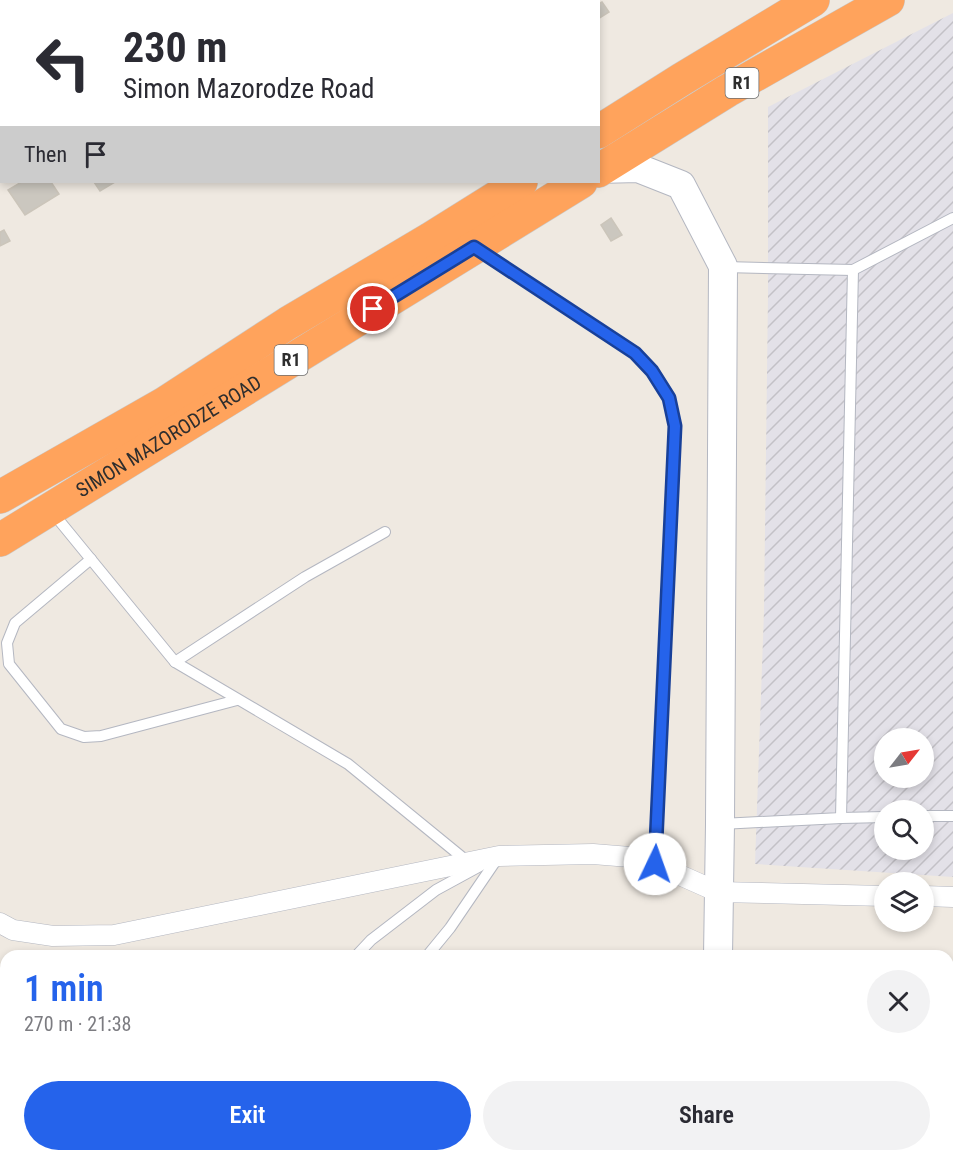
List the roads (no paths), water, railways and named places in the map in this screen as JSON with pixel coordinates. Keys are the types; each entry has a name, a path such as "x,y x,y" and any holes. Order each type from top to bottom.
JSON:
{"highway":[{"name":"R1","path":"600,131 813,0"},
{"name":"SIMON MAZORODZE ROAD","path":"600,170 727,91 888,0"},
{"name":"SIMON MAZORODZE ROAD","path":"0,497 165,403 288,323 519,183"},
{"name":"SIMON MAZORODZE ROAD","path":"0,540 579,183"}],"main road":[{"path":"600,172 638,168 681,185 723,267 718,950"}],"street":[{"path":"0,923 13,930 52,936 114,935 499,856 593,854 630,857 655,864 718,892 874,896"},
{"path":"934,896 953,897"}],"lane":[{"path":"723,267 853,270 953,218"},
{"path":"474,247 635,353 652,371 669,398 675,426 655,864"},
{"path":"841,818 853,270"},
{"path":"50,510 175,662 348,764 469,862"},
{"path":"175,662 305,578 385,532"},
{"path":"91,559 15,622 7,643 9,664 61,729 84,737 101,736 237,700"},
{"path":"934,816 953,816"},
{"path":"720,824 874,817"},
{"path":"361,950 370,940 436,890 499,856"},
{"path":"432,950 450,928 499,856"}]}
